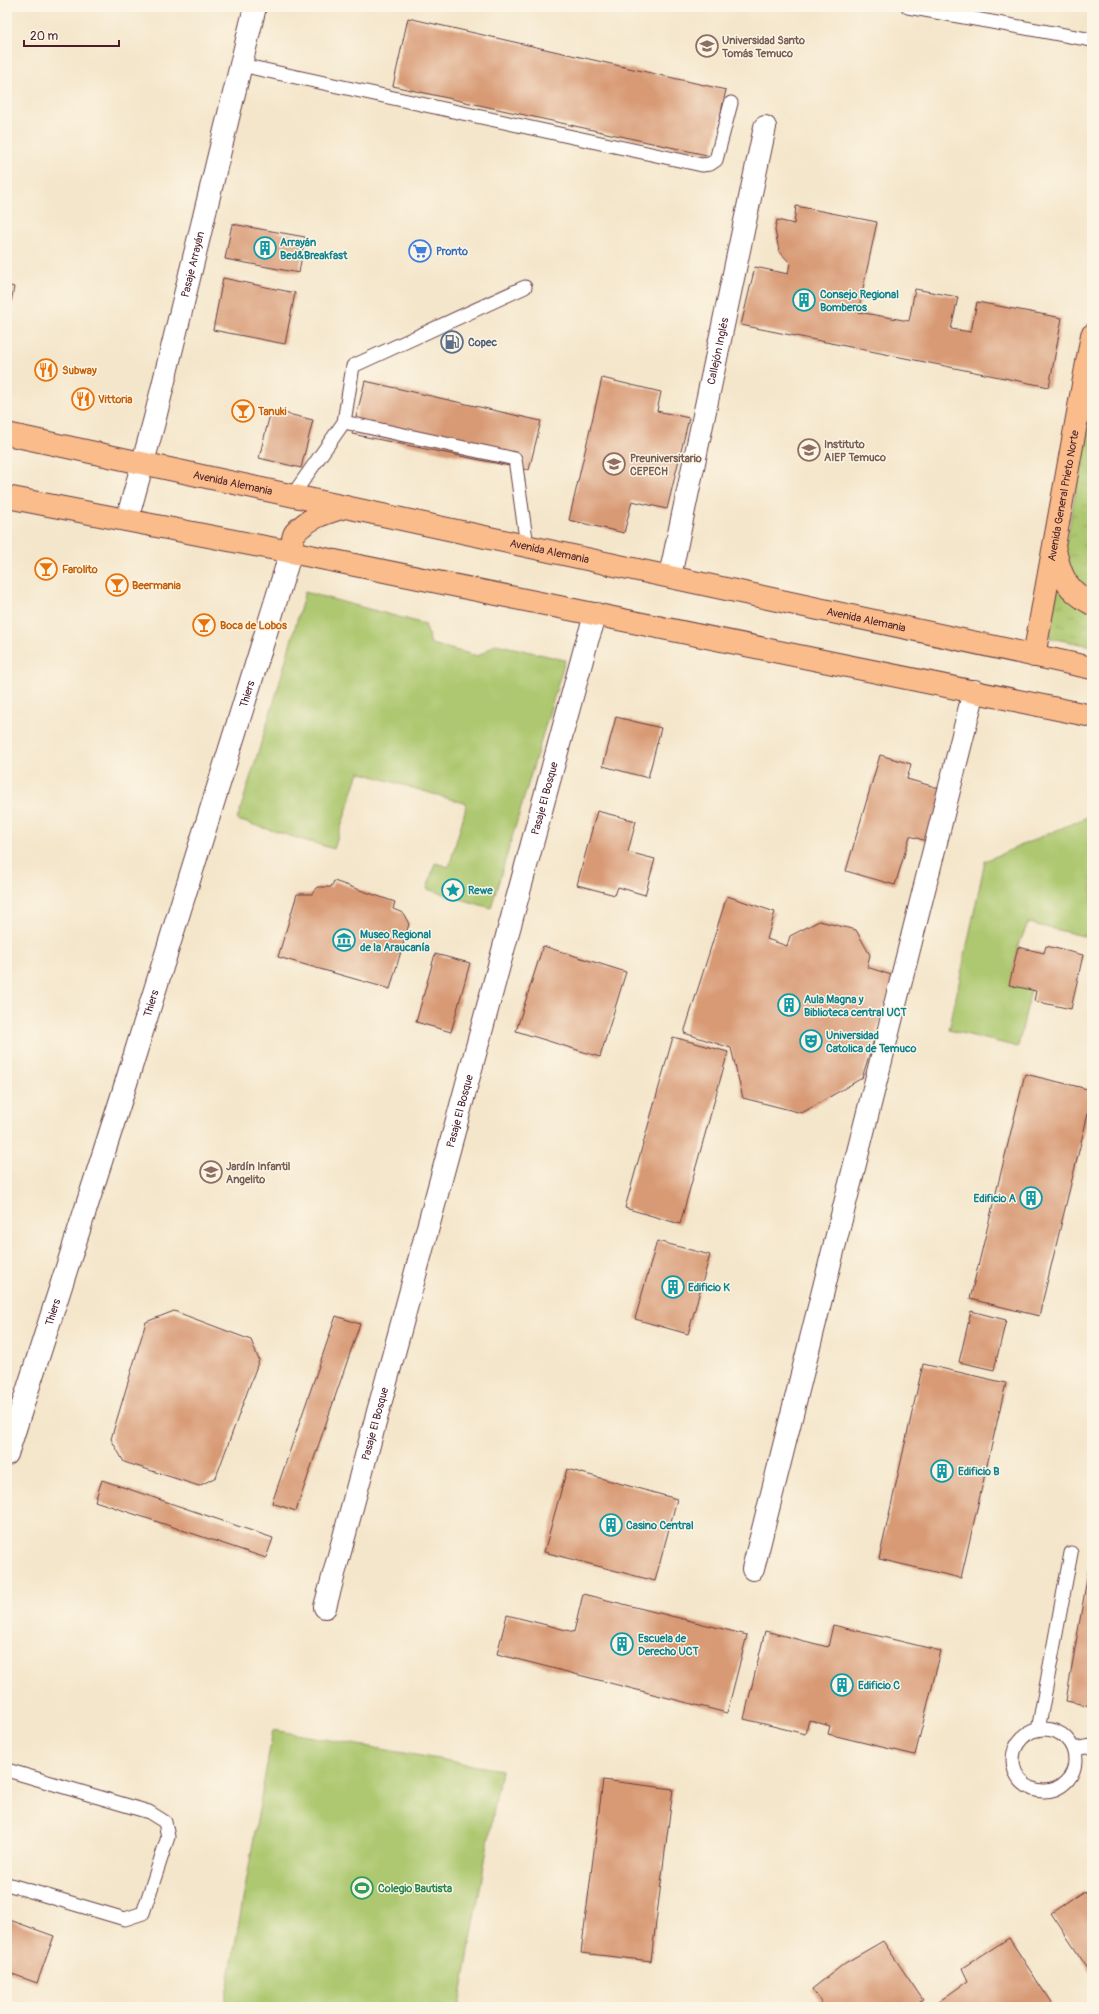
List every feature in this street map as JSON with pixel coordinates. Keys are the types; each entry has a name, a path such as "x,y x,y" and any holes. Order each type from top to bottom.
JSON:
{"main road":[{"name":"Avenida General Prieto Norte","path":"1034,656 1092,335"},
{"name":"Avenida Alemania","path":"7,434 1092,668"},
{"path":"7,497 291,552 974,691 1085,712"},
{"path":"291,552 294,534 308,522 326,513 345,508"},
{"path":"1054,545 1061,575 1069,587 1079,597 1092,604"}],"street":[{"name":"Pasaje Arrayán","path":"127,520 144,463 255,7"},
{"name":"Callejón Inglés","path":"670,576 765,126"},
{"name":"Thiers","path":"7,1454 124,1088 291,552"},
{"name":"Pasaje El Bosque","path":"325,1607 587,641 596,614"},
{"path":"754,1569 974,691"}],"lane":[{"path":"908,7 1092,40"},
{"path":"241,65 308,81 702,165 710,164 716,160 731,103"},
{"path":"292,496 344,422 353,366 525,287"},
{"path":"344,422 515,459 527,546"},
{"path":"1038,1730 1071,1553"},
{"path":"1038,1730 1051,1730 1062,1734 1071,1743 1075,1754 1075,1766 1071,1778 1062,1786 1051,1791 1039,1791 1027,1786 1018,1778 1014,1767 1014,1754 1018,1743 1027,1734 1038,1730"},
{"path":"1073,1749 1092,1746"},
{"path":"7,1770 149,1812 165,1822 168,1838 143,1913 125,1919 7,1884"}],"green space":[{"path":"1092,404 1092,646 1050,638 1049,634"},
{"path":"305,592 425,624 431,644 478,656 496,644 565,660 491,908 427,889 435,863 449,867 467,804 359,772 334,849 237,820 276,695"},
{"path":"1092,815 1092,938 1028,923 1018,947 1010,985 1031,990 1018,1047 949,1030 985,861"},
{"name":"Colegio Bautista","path":"273,1730 501,1770 459,2007 224,2007"}],"building":[{"path":"408,18 726,90 711,156 393,86"},
{"path":"796,206 877,222 858,312 909,321 915,289 958,297 951,329 971,332 977,302 1062,318 1049,387 741,325 755,267 788,274 790,263 779,251 775,230 777,220 794,224"},
{"name":"Arrayán Bed&Breakfast","path":"232,224 305,237 299,273 225,259"},
{"path":"223,278 295,293 285,344 213,330"},
{"path":"7,285 14,287 8,319 7,318"},
{"path":"602,378 661,392 657,411 689,418 667,509 632,501 624,533 569,520"},
{"path":"365,381 541,421 529,470 352,434"},
{"path":"271,410 313,420 301,468 259,458"},
{"path":"616,717 661,728 648,778 603,766"},
{"path":"880,755 911,764 907,779 946,790 930,842 910,836 895,885 846,871"},
{"path":"597,811 636,821 628,852 655,859 645,895 618,887 615,895 577,885"},
{"name":"Museo Regional de la Araucanía","path":"334,881 395,902 393,909 403,913 409,924 390,989 278,957 297,894 312,894 318,887 331,887"},
{"name":"Aula Magna y Biblioteca central UCT","path":"727,896 775,912 767,939 787,946 790,936 819,921 856,930 870,955 867,967 894,976 862,1078 802,1113 743,1098 731,1048 684,1033"},
{"path":"543,946 626,972 600,1057 516,1031"},
{"path":"1046,946 1083,955 1071,1009 1034,1001 1036,991 1009,985 1018,947 1044,953"},
{"path":"435,954 470,963 451,1032 416,1022"},
{"path":"673,1037 728,1052 680,1224 625,1208"},
{"name":"Edificio A","path":"1025,1074 1092,1090 1092,1097 1039,1316 970,1299"},
{"name":"Edificio K","path":"657,1241 710,1255 688,1334 635,1319"},
{"path":"174,1311 251,1340 259,1360 216,1477 199,1486 124,1462 111,1439 146,1322"},
{"path":"971,1311 1006,1320 994,1370 959,1362"},
{"path":"336,1316 360,1324 296,1511 272,1503"},
{"name":"Edificio B","path":"923,1364 1006,1383 961,1578 879,1559"},
{"name":"Casino Central","path":"567,1469 677,1499 655,1581 544,1552"},
{"path":"102,1480 273,1538 266,1558 95,1501"},
{"path":"1092,1555 1092,1706 1066,1701"},
{"name":"Escuela de Derecho UCT","path":"583,1594 747,1635 727,1713 497,1654 507,1615 574,1632"},
{"name":"Edificio C","path":"833,1625 941,1651 915,1755 828,1734 830,1726 809,1720 805,1734 744,1719 765,1631 828,1647"},
{"path":"603,1780 673,1789 651,1961 581,1953"},
{"path":"1084,1891 1092,1903 1092,1975 1051,1913"},
{"path":"7,1919 54,1936 37,1983 7,1972"},
{"path":"1009,1938 1054,2007 931,2007 968,1981 962,1968"},
{"path":"883,1941 923,2000 913,2007 824,2007 812,1989 845,1963"}],"place":[{"name":"Universidad Santo Tomás Temuco","path":"707,46"},
{"name":"Arrayán Bed&Breakfast","path":"265,248"},
{"name":"Pronto","path":"420,251"},
{"name":"Consejo Regional Bomberos","path":"804,300"},
{"name":"Copec","path":"452,342"},
{"name":"Subway","path":"46,370"},
{"name":"Vittoria","path":"83,399"},
{"name":"Tanuki","path":"243,411"},
{"name":"Instituto AIEP Temuco","path":"809,450"},
{"name":"Preuniversitario CEPECH","path":"614,464"},
{"name":"Farolito","path":"46,569"},
{"name":"Beermania","path":"117,585"},
{"name":"Boca de Lobos","path":"204,625"},
{"name":"Rewe","path":"453,890"},
{"name":"Museo Regional de la Araucanía","path":"344,940"},
{"name":"Aula Magna y Biblioteca central UCT","path":"789,1005"},
{"name":"Universidad Catolica de Temuco","path":"811,1041"},
{"name":"Jardín Infantil Angelito","path":"211,1172"},
{"name":"Edificio A","path":"1031,1198"},
{"name":"Edificio K","path":"673,1287"},
{"name":"Edificio B","path":"942,1471"},
{"name":"Casino Central","path":"611,1525"},
{"name":"Escuela de Derecho UCT","path":"622,1644"},
{"name":"Edificio C","path":"842,1685"},
{"name":"Colegio Bautista","path":"362,1888"}]}
